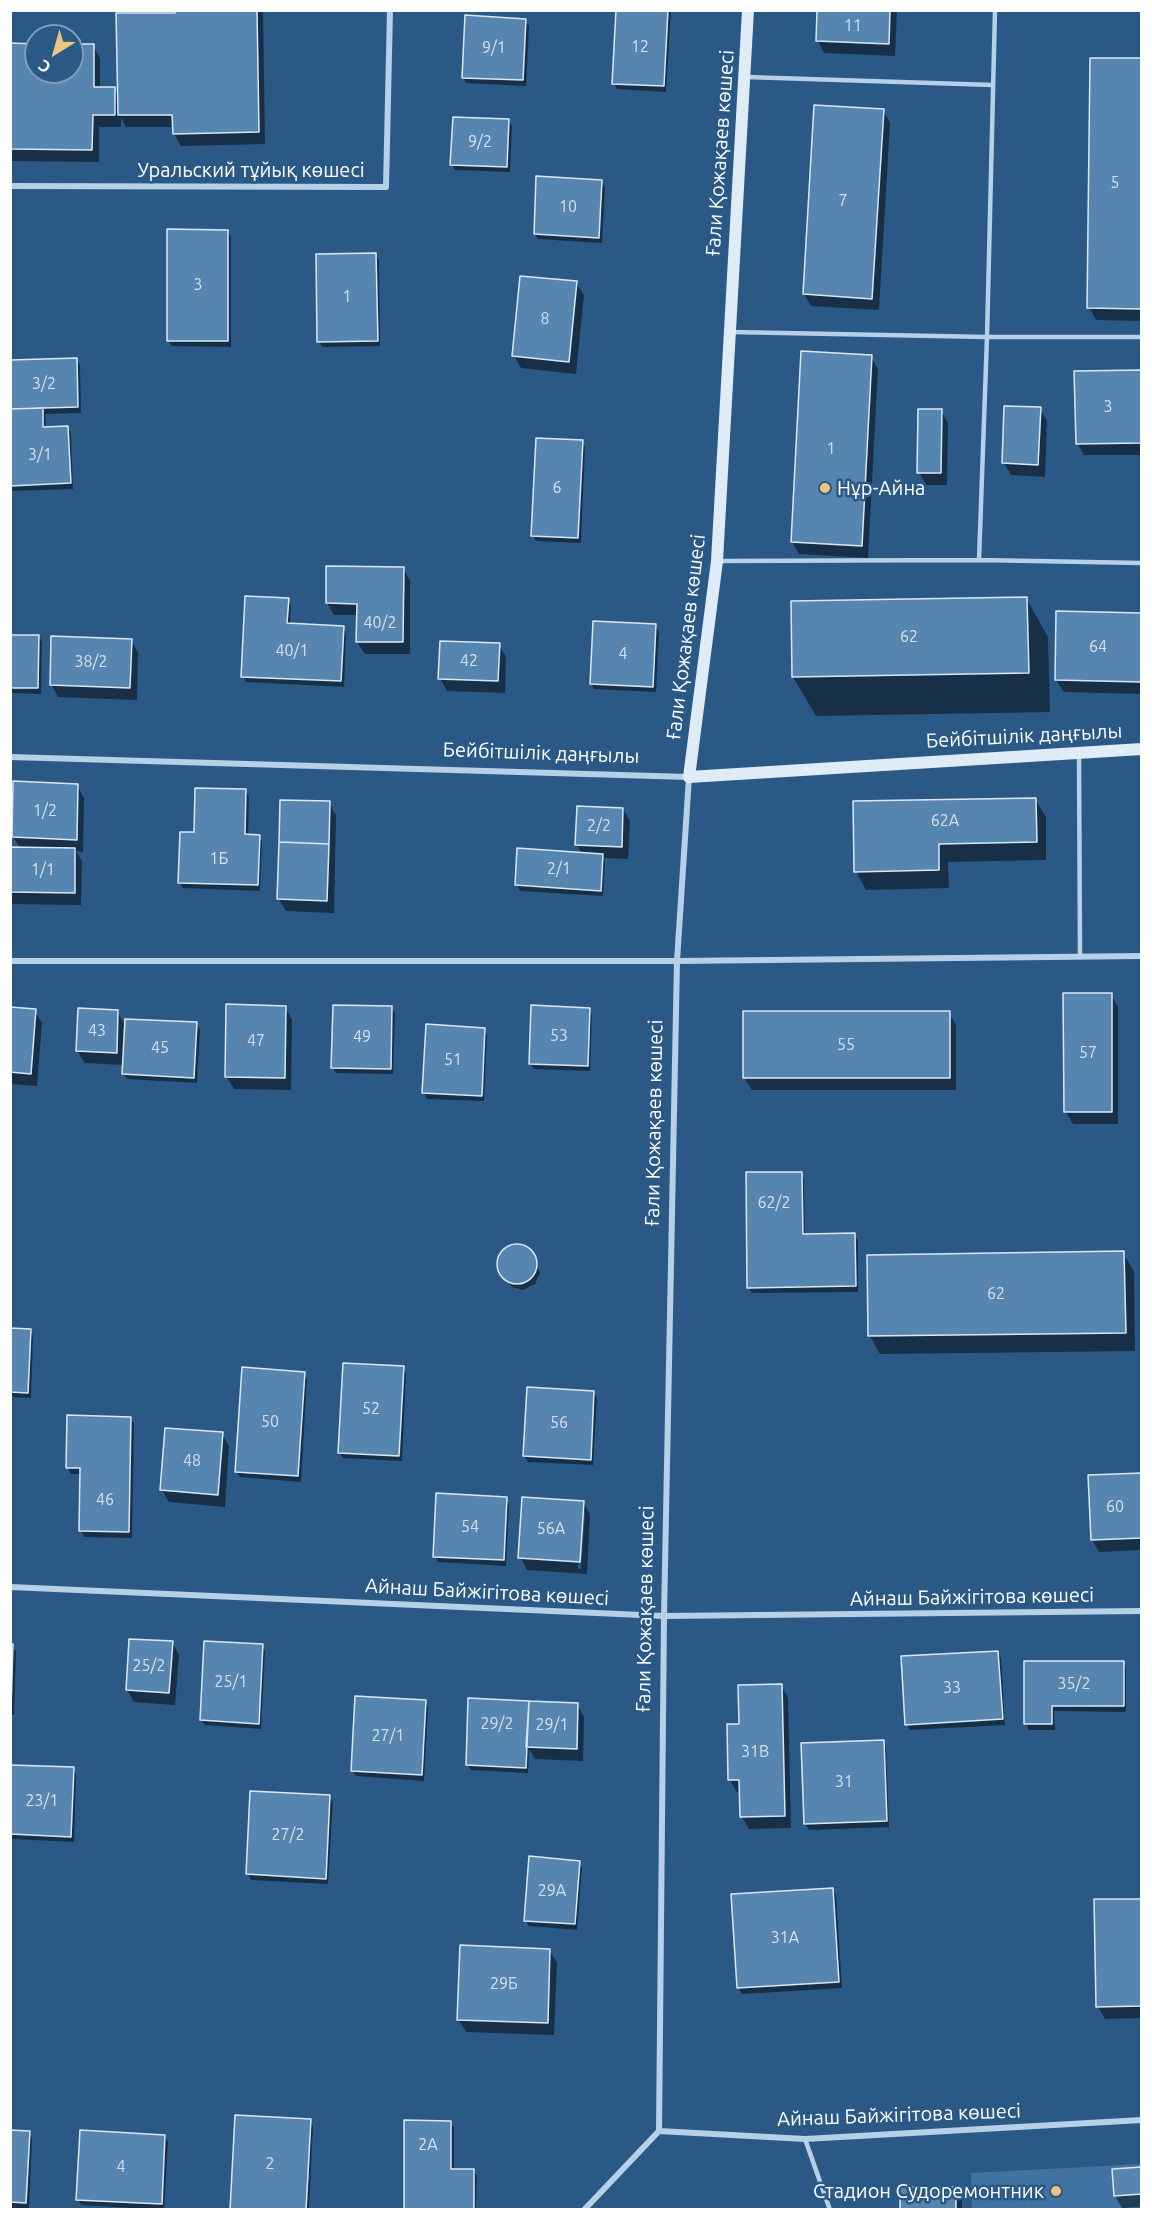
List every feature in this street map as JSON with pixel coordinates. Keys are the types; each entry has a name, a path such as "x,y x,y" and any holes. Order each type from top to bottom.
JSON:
{"street":[{"name":"Уральский тұйық көшесі","path":"10,186 386,187 390,10"},
{"name":"Ғали Қожақаев көшесі","path":"659,2131 664,1616 677,961 689,777 717,561 748,10"},
{"name":"Бейбітшілік даңғылы","path":"10,757 689,777 1079,751 1142,749"},
{"path":"10,961 677,961 1142,956"},
{"name":"Айнаш Байжігітова көшесі","path":"10,1587 664,1616 1142,1611"},
{"name":"Айнаш Байжігітова көшесі","path":"659,2131 806,2139 1142,2120"},
{"path":"584,2210 659,2131"}],"lane":[{"path":"979,560 995,10"},
{"path":"745,77 993,86"},
{"path":"729,332 987,338 1142,337"},
{"path":"717,561 979,560 1142,563"},
{"path":"1079,751 1080,957"},
{"path":"806,2139 830,2210"}],"shaded area":[{"name":"Стадион Судоремонтник","path":"1141,2164 1141,2209 972,2209 971,2173"}],"building":[{"path":"175,10 257,10 259,132 173,134 172,115 118,115 116,13 175,13"},
{"path":"616,10 668,10 664,86 612,84"},
{"path":"817,10 890,10 889,44 816,41"},
{"path":"465,15 526,19 523,80 462,78"},
{"path":"10,43 24,44 24,84 84,84 84,44 94,44 94,87 115,87 115,115 93,115 92,150 10,149"},
{"path":"1090,58 1142,58 1142,309 1087,308"},
{"path":"814,105 884,109 872,299 803,294"},
{"path":"453,117 509,119 507,167 450,165"},
{"path":"536,176 602,180 599,238 534,234"},
{"path":"167,229 228,230 228,341 167,341"},
{"path":"376,253 378,341 317,342 316,254"},
{"path":"520,276 577,281 569,362 512,356"},
{"path":"801,351 872,355 862,546 791,542"},
{"path":"77,358 78,407 10,409 10,360"},
{"path":"1142,370 1142,443 1076,444 1074,371"},
{"path":"1004,406 1041,407 1038,465 1002,463"},
{"path":"43,408 43,427 68,426 71,483 10,486 10,409"},
{"path":"918,409 942,409 941,473 917,473"},
{"path":"536,438 583,440 578,538 531,536"},
{"path":"326,566 404,567 403,642 356,642 357,604 326,603"},
{"path":"245,596 289,598 287,623 344,626 341,681 241,677"},
{"path":"1027,597 1029,673 792,677 791,601"},
{"path":"1056,611 1142,613 1142,682 1055,680"},
{"path":"593,621 656,624 653,687 590,684"},
{"path":"10,635 39,635 38,688 10,688"},
{"path":"51,636 132,639 130,688 50,685"},
{"path":"440,641 500,643 498,681 438,679"},
{"path":"13,781 78,784 77,840 12,837"},
{"path":"195,788 246,789 245,834 260,835 258,885 178,883 180,832 194,832"},
{"path":"1036,798 1037,842 939,844 939,870 854,872 853,801"},
{"path":"280,800 330,801 329,844 279,842"},
{"path":"577,806 623,808 622,847 575,845"},
{"path":"279,842 329,844 327,901 277,899"},
{"path":"10,847 75,848 75,893 10,892"},
{"path":"517,848 603,854 601,891 515,885"},
{"path":"1063,993 1112,993 1112,1112 1064,1112"},
{"path":"226,1004 286,1006 285,1078 225,1077"},
{"path":"333,1005 392,1006 391,1069 331,1068"},
{"path":"531,1005 590,1008 588,1066 529,1064"},
{"path":"10,1007 36,1009 31,1074 10,1072"},
{"path":"78,1008 118,1010 117,1053 76,1051"},
{"path":"743,1011 950,1011 950,1078 743,1078"},
{"path":"125,1019 197,1022 194,1078 122,1074"},
{"path":"426,1024 485,1028 482,1096 422,1093"},
{"path":"746,1172 802,1172 803,1234 855,1233 856,1286 747,1288"},
{"path":"517,1244 525,1245 531,1250 536,1256 536,1272 531,1278 525,1283 517,1284 509,1283 503,1278 498,1272 497,1264 498,1256 503,1250 509,1245"},
{"path":"1124,1251 1126,1333 868,1336 867,1255"},
{"path":"10,1328 31,1329 28,1393 10,1392"},
{"path":"343,1363 404,1366 399,1456 338,1453"},
{"path":"242,1367 305,1372 298,1476 235,1472"},
{"path":"527,1387 594,1391 591,1460 523,1456"},
{"path":"67,1415 131,1417 129,1532 79,1531 80,1468 66,1468"},
{"path":"165,1428 223,1432 218,1495 160,1490"},
{"path":"1142,1473 1142,1538 1091,1540 1088,1475"},
{"path":"436,1493 507,1497 504,1560 433,1557"},
{"path":"522,1497 584,1501 580,1562 518,1558"},
{"path":"129,1639 173,1641 169,1693 126,1690"},
{"path":"204,1641 263,1644 259,1724 200,1720"},
{"path":"10,1644 13,1644 11,1709 10,1709"},
{"path":"998,1651 1003,1719 905,1725 901,1656"},
{"path":"1024,1661 1124,1661 1124,1706 1052,1706 1052,1724 1024,1724"},
{"path":"782,1684 785,1816 740,1817 739,1780 728,1780 727,1724 739,1724 738,1685"},
{"path":"355,1696 426,1700 422,1775 351,1771"},
{"path":"468,1698 529,1701 526,1768 466,1765"},
{"path":"529,1701 578,1703 577,1749 526,1747"},
{"path":"884,1740 887,1821 804,1824 801,1743"},
{"path":"10,1765 74,1767 71,1837 10,1834"},
{"path":"250,1791 330,1795 326,1879 246,1874"},
{"path":"529,1856 580,1861 575,1924 524,1921"},
{"path":"833,1888 839,1982 737,1988 731,1894"},
{"path":"1094,1899 1142,1899 1142,2006 1096,2007"},
{"path":"460,1945 550,1949 548,2023 457,2020"},
{"path":"235,2115 311,2119 306,2210 230,2210"},
{"path":"404,2120 451,2121 451,2169 474,2169 474,2210 404,2210"},
{"path":"10,2130 30,2131 26,2203 10,2202"},
{"path":"80,2130 165,2135 162,2204 76,2200"},
{"path":"1142,2167 1142,2194 1114,2196 1112,2169"},
{"path":"900,2187 956,2187 956,2210 900,2210"}],"place":[{"name":"Нұр-Айна","path":"825,488"},
{"name":"Стадион Судоремонтник","path":"1056,2191"}]}
